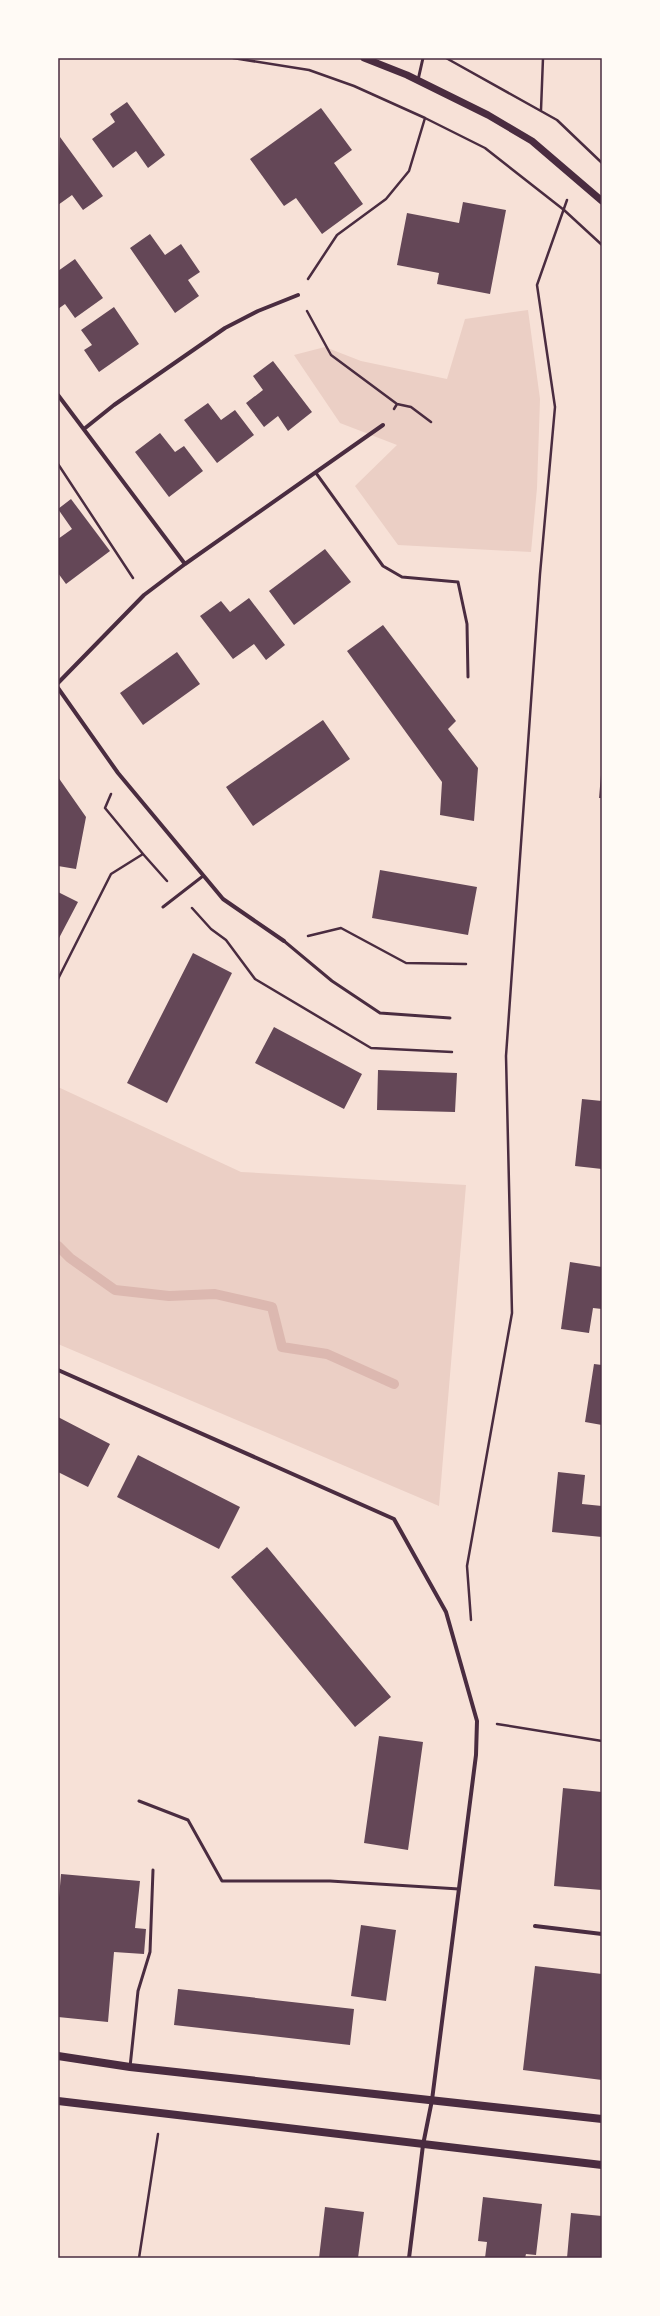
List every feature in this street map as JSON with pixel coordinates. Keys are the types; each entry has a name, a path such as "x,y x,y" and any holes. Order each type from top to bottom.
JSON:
{"main road":[{"path":"58,2056 130,2067 602,2119"},
{"path":"58,2101 602,2165"}],"street":[{"path":"364,58 418,80 488,115 532,141 602,201"},
{"path":"84,429 114,405 225,328 258,311 298,295"},
{"path":"58,395 185,564"},
{"path":"58,684 144,596 185,564 383,425"},
{"path":"58,688 118,773 223,899 284,941"},
{"path":"58,1370 394,1519 446,1612 477,1721 476,1755 432,2100 424,2145 409,2258"},
{"path":"535,1926 602,1934"}],"lane":[{"path":"418,80 423,58"},
{"path":"316,473 383,566 402,577 458,582 467,624 468,677"},
{"path":"163,907 203,876"},
{"path":"284,941 332,981 380,1013 450,1018"},
{"path":"139,1801 188,1820 222,1881 330,1881 460,1889"},
{"path":"130,2067 138,1991 150,1952 153,1870"}],"path":[{"path":"233,58 308,70 354,86 426,118 485,148 564,210 602,245"},
{"path":"446,58 558,120 602,163"},
{"path":"541,110 544,58"},
{"path":"426,118 409,171 386,199 337,235 298,295 331,355 397,404 411,407 431,422"},
{"path":"471,1628 467,1566 512,1313 506,1056 540,574 555,407 537,285 564,210 574,176"},
{"path":"383,425 397,404"},
{"path":"58,464 144,596"},
{"path":"118,773 106,808 143,854 179,894 211,929 226,940 256,979 371,1048 452,1052"},
{"path":"58,978 111,874 143,854"},
{"path":"284,941 341,928 406,963 466,964"},
{"path":"477,1721 602,1741"},
{"path":"139,2258 162,2113"}],"shaded area":[{"path":"528,310 540,399 537,488 531,552 398,545 355,486 397,445 340,423 294,355 325,347 361,361 447,379 465,319"},
{"path":"58,1087 241,1172 466,1185 439,1506 58,1344"}],"building":[{"path":"127,102 165,155 148,168 136,151 113,168 92,139 115,122 110,114"},
{"path":"321,108 352,150 334,163 363,204 322,234 296,198 284,206 250,159"},
{"path":"60,137 103,196 83,210 72,195 58,205"},
{"path":"463,202 506,210 490,294 437,284 439,273 397,265 407,213 459,223"},
{"path":"150,234 165,255 181,244 200,272 188,280 199,296 175,313 130,248"},
{"path":"75,259 103,298 75,318 65,304 58,309 58,271"},
{"path":"114,307 139,344 99,372 84,350 92,345 81,330"},
{"path":"273,361 312,412 288,431 278,416 264,427 246,403 263,390 253,376"},
{"path":"208,403 221,420 235,410 254,435 217,463 184,420"},
{"path":"160,433 175,452 184,446 203,471 169,497 135,452"},
{"path":"71,499 110,551 66,584 58,573 58,539 72,529 58,509"},
{"path":"325,549 351,582 294,625 269,591"},
{"path":"249,598 285,645 266,660 254,644 233,659 200,616 221,601 230,612"},
{"path":"383,625 456,721 448,729 478,768 474,821 440,815 442,782 347,651"},
{"path":"177,652 200,684 143,725 120,693"},
{"path":"323,720 350,759 253,826 226,787"},
{"path":"601,775 602,798 599,798"},
{"path":"58,777 86,817 76,869 58,866"},
{"path":"380,870 477,887 468,935 372,918"},
{"path":"58,892 78,902 58,940"},
{"path":"193,953 232,973 167,1103 127,1083"},
{"path":"274,1027 362,1074 344,1109 255,1063"},
{"path":"378,1070 457,1073 455,1112 377,1110"},
{"path":"582,1099 602,1101 602,1169 575,1166"},
{"path":"570,1262 602,1267 602,1309 593,1308 589,1333 561,1329"},
{"path":"594,1364 602,1365 602,1425 585,1422"},
{"path":"58,1417 110,1444 88,1487 58,1472"},
{"path":"138,1455 240,1507 219,1549 117,1497"},
{"path":"558,1472 585,1475 582,1504 602,1506 602,1537 552,1532"},
{"path":"267,1547 391,1697 355,1727 231,1577"},
{"path":"379,1736 423,1742 408,1850 364,1843"},
{"path":"563,1788 602,1792 602,1890 554,1886"},
{"path":"61,1874 140,1881 135,1928 146,1929 144,1954 114,1952 108,2022 58,2017 58,1910"},
{"path":"361,1925 396,1930 386,2001 351,1996"},
{"path":"535,1966 602,1974 602,2080 523,2070"},
{"path":"178,1989 354,2009 350,2045 174,2025"},
{"path":"483,2197 542,2204 536,2255 526,2254 525,2258 485,2258 487,2242 478,2241"},
{"path":"325,2207 364,2212 358,2258 319,2258"},
{"path":"571,2213 602,2216 602,2258 567,2258"}],"waterway":[{"path":"58,1246 70,1258 115,1290 169,1296 215,1294 272,1307 282,1347 327,1354 394,1384"}]}
